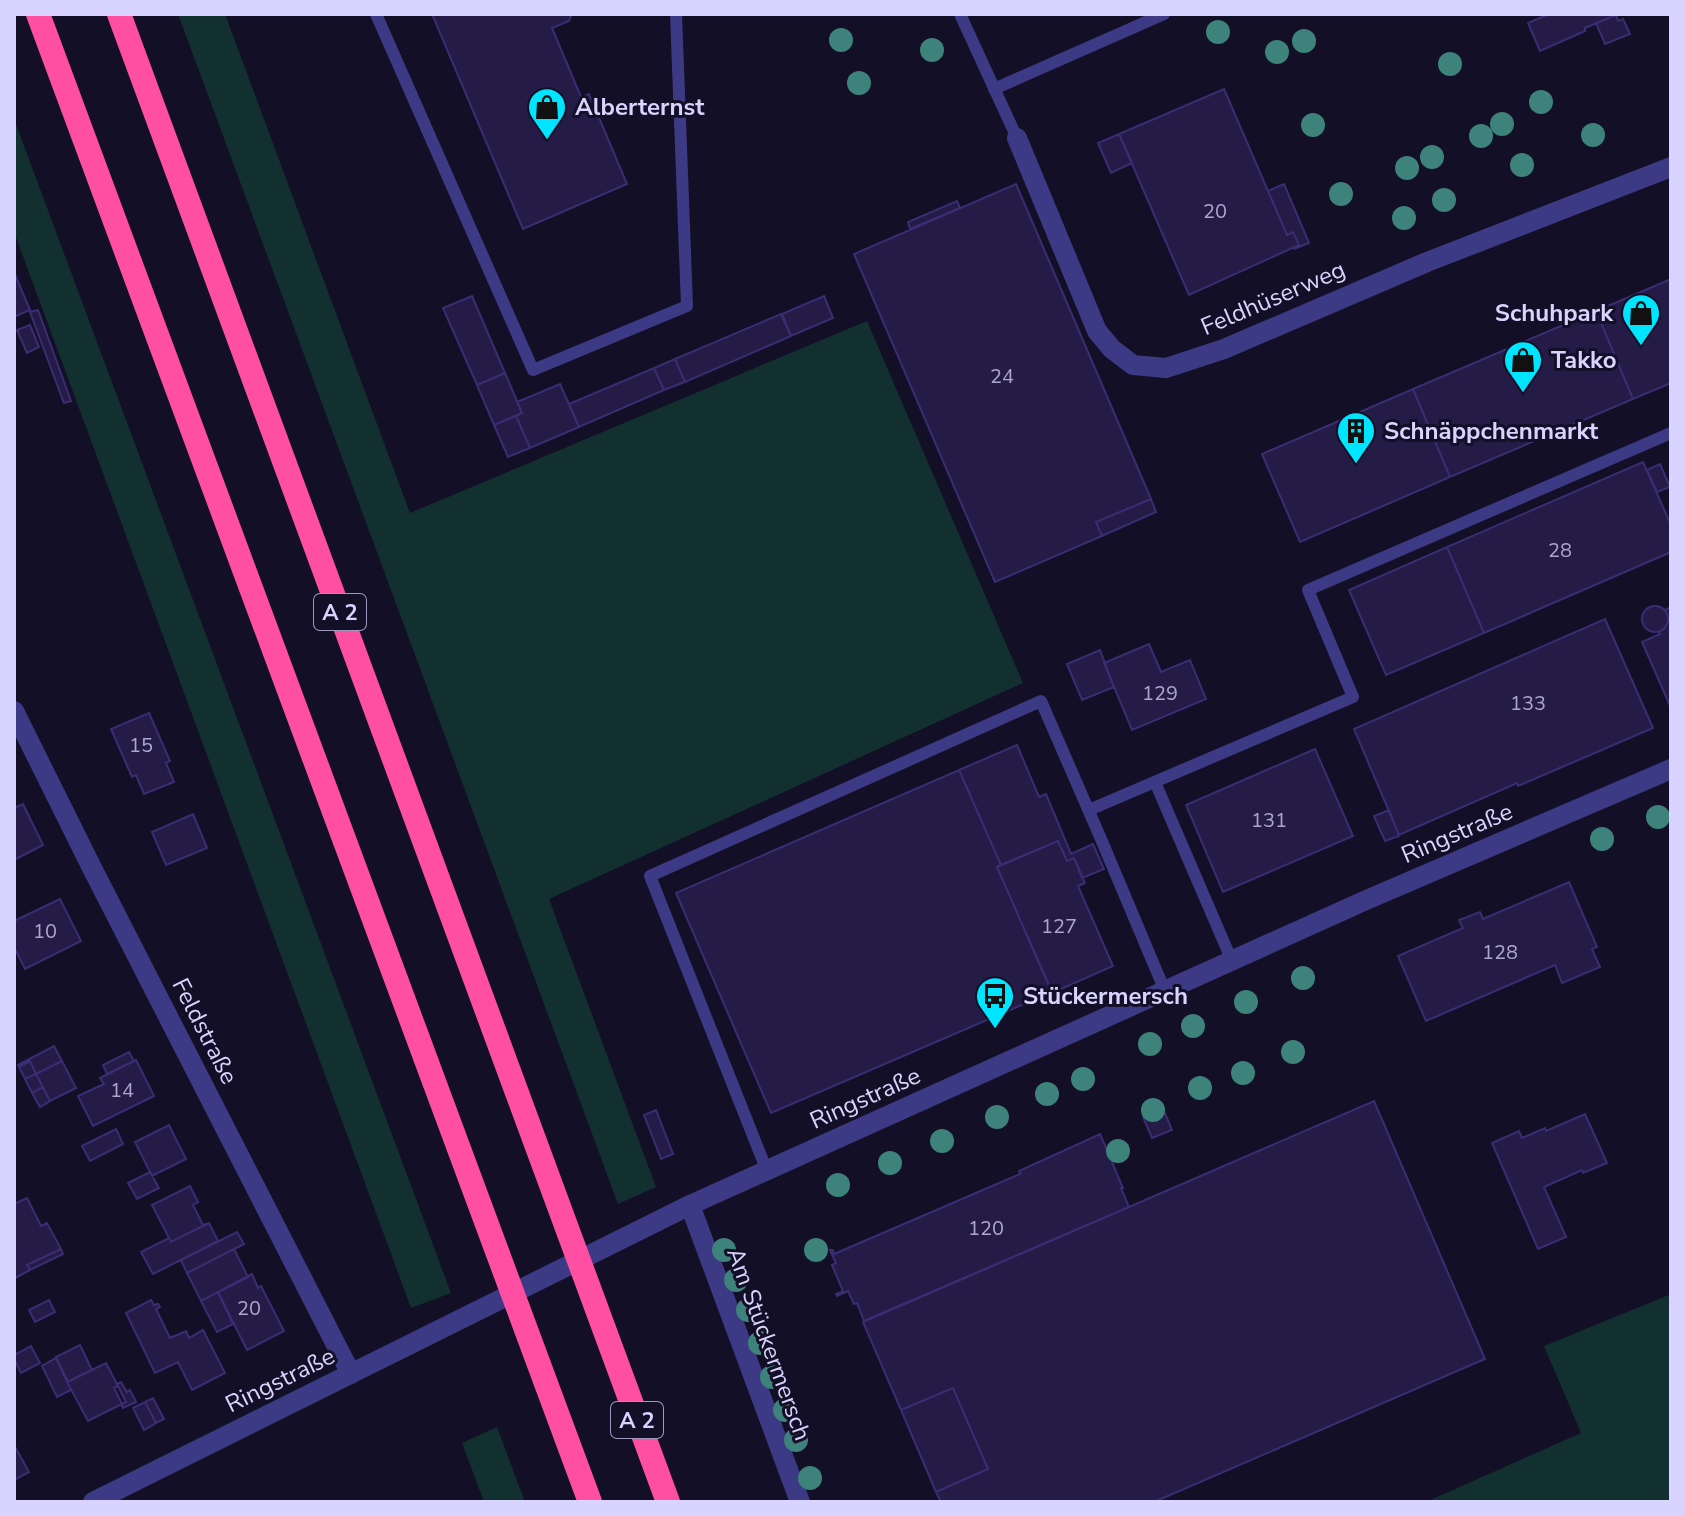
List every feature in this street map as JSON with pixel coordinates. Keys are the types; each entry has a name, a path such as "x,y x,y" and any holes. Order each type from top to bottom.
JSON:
{"highway":[{"path":"38,14 590,1502"},
{"name":"A 2","path":"119,14 668,1502"}],"street":[{"name":"Feldhüserweg","path":"1017,138 1097,331 1112,349 1133,365 1166,368 1224,349 1427,262 1671,167"},
{"name":"Feldstraße","path":"14,711 351,1374"},
{"name":"Ringstraße","path":"93,1502 690,1205 1364,901 1671,769"},
{"name":"Am Stückermersch","path":"690,1205 800,1502"}],"lane":[{"path":"376,14 533,370 687,306 676,14"},
{"path":"960,14 1017,138"},
{"path":"994,89 1164,14"},
{"path":"1089,810 1353,697 1308,590 1671,433"},
{"path":"767,1171 650,876 1041,701 1165,991"},
{"path":"1155,782 1232,961"}],"green space":[{"path":"178,14 225,14 410,513 867,321 1023,683 549,899 656,1187 618,1204"},
{"path":"14,119 451,1293 411,1308 14,232"},
{"path":"1671,1294 1671,1502 1426,1502 1581,1433 1544,1346"},
{"path":"497,1427 525,1502 484,1502 462,1443"}],"building":[{"name":"Alberternst","path":"432,14 572,14 569,21 552,28 581,97 589,94 627,184 523,229"},
{"path":"1549,14 1616,15 1540,51 1528,23"},
{"path":"1616,15 1618,21 1623,19 1630,34 1605,44 1596,23"},
{"path":"1224,89 1287,235 1293,232 1299,245 1189,295 1119,134"},
{"path":"1119,134 1132,163 1111,173 1098,143"},
{"path":"1016,184 1151,499 1096,522 1102,536 995,582 854,254"},
{"path":"1284,184 1309,243 1294,249 1299,245 1293,232 1287,235 1268,191"},
{"path":"957,201 960,208 910,229 908,222"},
{"path":"14,272 30,310 14,317"},
{"name":"Schuhpark","path":"1671,279 1671,383 1633,399 1596,311"},
{"path":"472,296 505,373 477,385 443,308"},
{"path":"824,296 833,318 791,336 782,314"},
{"path":"38,310 71,401 64,403 30,312"},
{"name":"Takko","path":"1596,311 1633,399 1450,477 1413,389"},
{"path":"781,314 791,336 685,382 675,359"},
{"path":"30,325 39,347 27,353 17,330"},
{"path":"675,359 685,382 664,390 654,368"},
{"path":"654,368 664,390 579,427 569,404"},
{"path":"505,373 522,413 494,425 477,385"},
{"path":"560,384 579,427 530,448 516,416 522,413 517,402"},
{"name":"Schnäppchenmarkt","path":"1413,389 1450,477 1300,542 1262,454"},
{"path":"516,416 530,448 508,457 494,425"},
{"path":"1643,462 1671,525 1671,552 1484,633 1447,547"},
{"path":"1660,464 1670,487 1657,492 1647,470"},
{"path":"1151,499 1156,512 1102,536 1096,522"},
{"path":"1447,547 1484,633 1386,675 1349,590"},
{"path":"1655,606 1664,610 1668,619 1664,628 1655,632 1646,628 1642,619 1646,610"},
{"path":"1671,607 1671,708 1642,642 1660,634 1669,620 1665,610"},
{"path":"1605,619 1653,728 1399,835 1354,729"},
{"path":"1149,644 1161,672 1190,660 1206,699 1132,730 1104,663"},
{"path":"1100,650 1114,687 1082,700 1067,664"},
{"path":"149,713 170,761 166,763 174,782 144,794 136,775 132,777 111,729"},
{"path":"1017,745 1039,797 1046,794 1071,854 1093,844 1104,869 1082,878 1074,858 1067,861 1058,841 1001,865 959,770"},
{"path":"1315,749 1353,836 1223,892 1186,805"},
{"path":"959,770 1001,865 997,867 1052,992 771,1113 676,893"},
{"path":"23,804 43,845 14,860 14,808"},
{"path":"1389,810 1399,836 1385,841 1374,816"},
{"path":"193,814 207,848 166,865 152,832"},
{"path":"1058,841 1067,861 1074,858 1085,883 1078,886 1113,966 1052,993 997,867"},
{"path":"1569,882 1597,947 1592,949 1600,967 1562,983 1555,965 1426,1021 1398,956 1463,928 1459,920 1480,912 1483,919"},
{"path":"60,899 81,941 25,969 14,947 14,921"},
{"path":"54,1046 62,1061 36,1074 30,1061 19,1067 18,1065"},
{"path":"129,1052 134,1061 107,1074 103,1065"},
{"path":"136,1060 154,1096 93,1126 78,1096 104,1084 100,1078"},
{"path":"30,1061 36,1074 25,1079 19,1067"},
{"path":"62,1061 76,1088 50,1101 36,1074"},
{"path":"36,1074 43,1087 32,1093 25,1079"},
{"path":"43,1087 50,1101 40,1107 32,1093"},
{"path":"1374,1101 1485,1359 1154,1502 941,1502 936,1492 988,1469 953,1388 901,1410 863,1322"},
{"path":"1163,1109 1172,1130 1152,1138 1143,1117"},
{"path":"656,1110 673,1154 661,1159 644,1115"},
{"path":"1585,1114 1607,1163 1544,1187 1566,1237 1538,1249 1492,1143 1519,1131 1522,1138 1545,1128 1546,1131"},
{"path":"169,1125 186,1159 152,1176 135,1142"},
{"path":"116,1129 123,1144 90,1161 82,1146"},
{"path":"1100,1134 1129,1207 864,1321 848,1291 837,1296 843,1291 832,1265 836,1263 830,1250 834,1254 1020,1174 1019,1171"},
{"path":"150,1172 159,1188 137,1199 128,1183"},
{"path":"190,1186 198,1202 193,1205 203,1225 207,1224 171,1242 152,1205"},
{"path":"27,1198 41,1226 47,1223 61,1249 27,1265 30,1270 15,1278 14,1204"},
{"path":"209,1223 218,1241 153,1274 141,1252 169,1238 171,1242"},
{"path":"237,1232 244,1244 187,1273 181,1260"},
{"path":"61,1249 63,1254 30,1270 27,1265"},
{"path":"234,1249 248,1277 201,1301 187,1273"},
{"path":"252,1274 284,1331 247,1350 218,1292"},
{"path":"218,1292 233,1324 217,1332 201,1301"},
{"path":"49,1300 55,1312 35,1322 29,1310"},
{"path":"151,1300 160,1307 156,1309 170,1338 186,1331 189,1338 203,1330 225,1373 192,1390 178,1362 155,1373 126,1313"},
{"path":"80,1345 92,1370 68,1382 56,1357"},
{"path":"31,1346 40,1363 21,1373 14,1355"},
{"path":"56,1358 71,1390 57,1397 42,1366"},
{"path":"106,1363 118,1386 114,1388 122,1404 88,1421 67,1382"},
{"path":"121,1382 136,1402 123,1408 121,1404 126,1402 117,1384"},
{"path":"953,1388 988,1469 936,1492 901,1410"},
{"path":"153,1398 164,1419 156,1423 145,1402"},
{"path":"145,1402 156,1423 144,1430 133,1408"},
{"path":"14,1445 29,1472 14,1480"}],"place":[{"name":"Alberternst","path":"547,141"},
{"name":"Schuhpark","path":"1641,347"},
{"name":"Takko","path":"1523,394"},
{"name":"Schnäppchenmarkt","path":"1356,465"},
{"name":"Stückermersch","path":"995,1030"}]}
